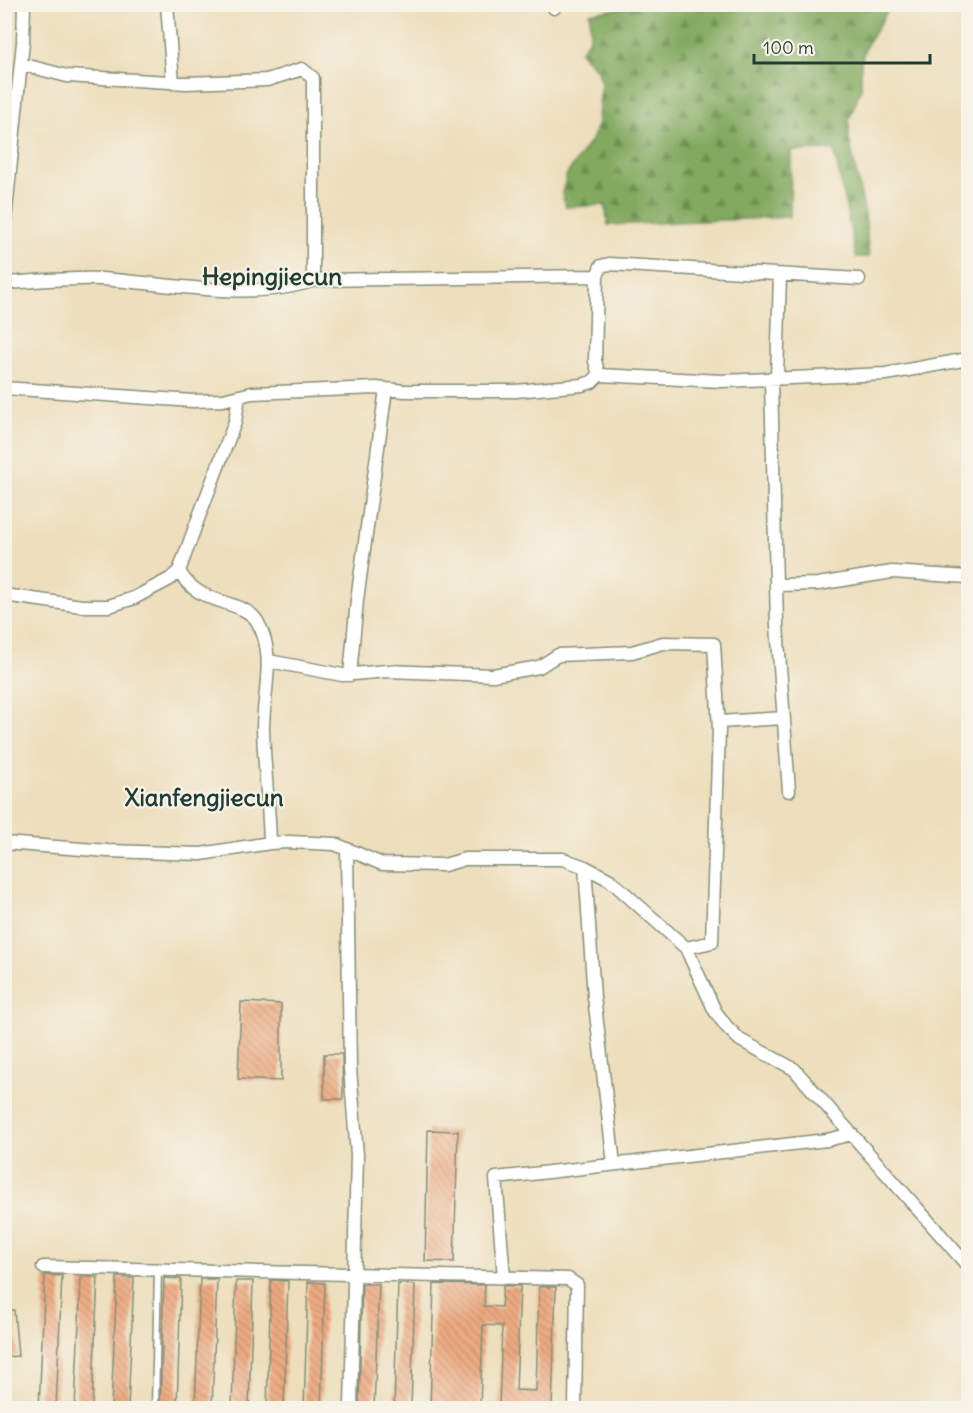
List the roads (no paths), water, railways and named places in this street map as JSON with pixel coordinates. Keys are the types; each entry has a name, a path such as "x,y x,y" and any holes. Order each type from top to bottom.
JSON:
{"street":[{"path":"4,230 8,166 21,64 24,4"},
{"path":"167,4 173,83"},
{"path":"21,64 67,76 173,83 267,80 302,69 313,78 313,280"},
{"path":"4,258 5,283 102,279 178,288 283,288 313,280 597,276"},
{"path":"599,375 595,361 597,276 602,266 609,264 859,279"},
{"path":"780,275 774,378 777,625 789,791"},
{"path":"4,388 193,401 223,400 252,393 386,389 405,392 516,391 582,385 592,382 599,375 722,381 886,374 969,359"},
{"path":"350,675 357,600 386,389"},
{"path":"4,595 109,606 134,598 178,571 235,422 239,396"},
{"path":"178,571 190,588 201,595 256,619 266,643 269,661 263,729 270,843"},
{"path":"778,585 818,584 892,572 969,577"},
{"path":"269,661 308,670 350,675 387,671 493,675 538,667 558,655 633,652 663,643 714,644 719,722 712,942 686,948"},
{"path":"719,722 784,718"},
{"path":"4,843 108,851 201,854 270,843 335,844 382,864 444,865 465,859 563,859 585,867 610,880 686,948 715,1011 726,1026 740,1040 794,1069 969,1266"},
{"path":"347,849 350,1068 357,1155 351,1408"},
{"path":"585,867 594,997 614,1164"},
{"path":"504,1278 496,1178 827,1140 852,1134"},
{"path":"43,1267 568,1279 576,1285 575,1408"}],"lane":[{"path":"155,1408 158,1270"}],"district":[{"name":"Hepingjiecun","path":"272,277"},
{"name":"Xianfengjiecun","path":"204,798"}]}
